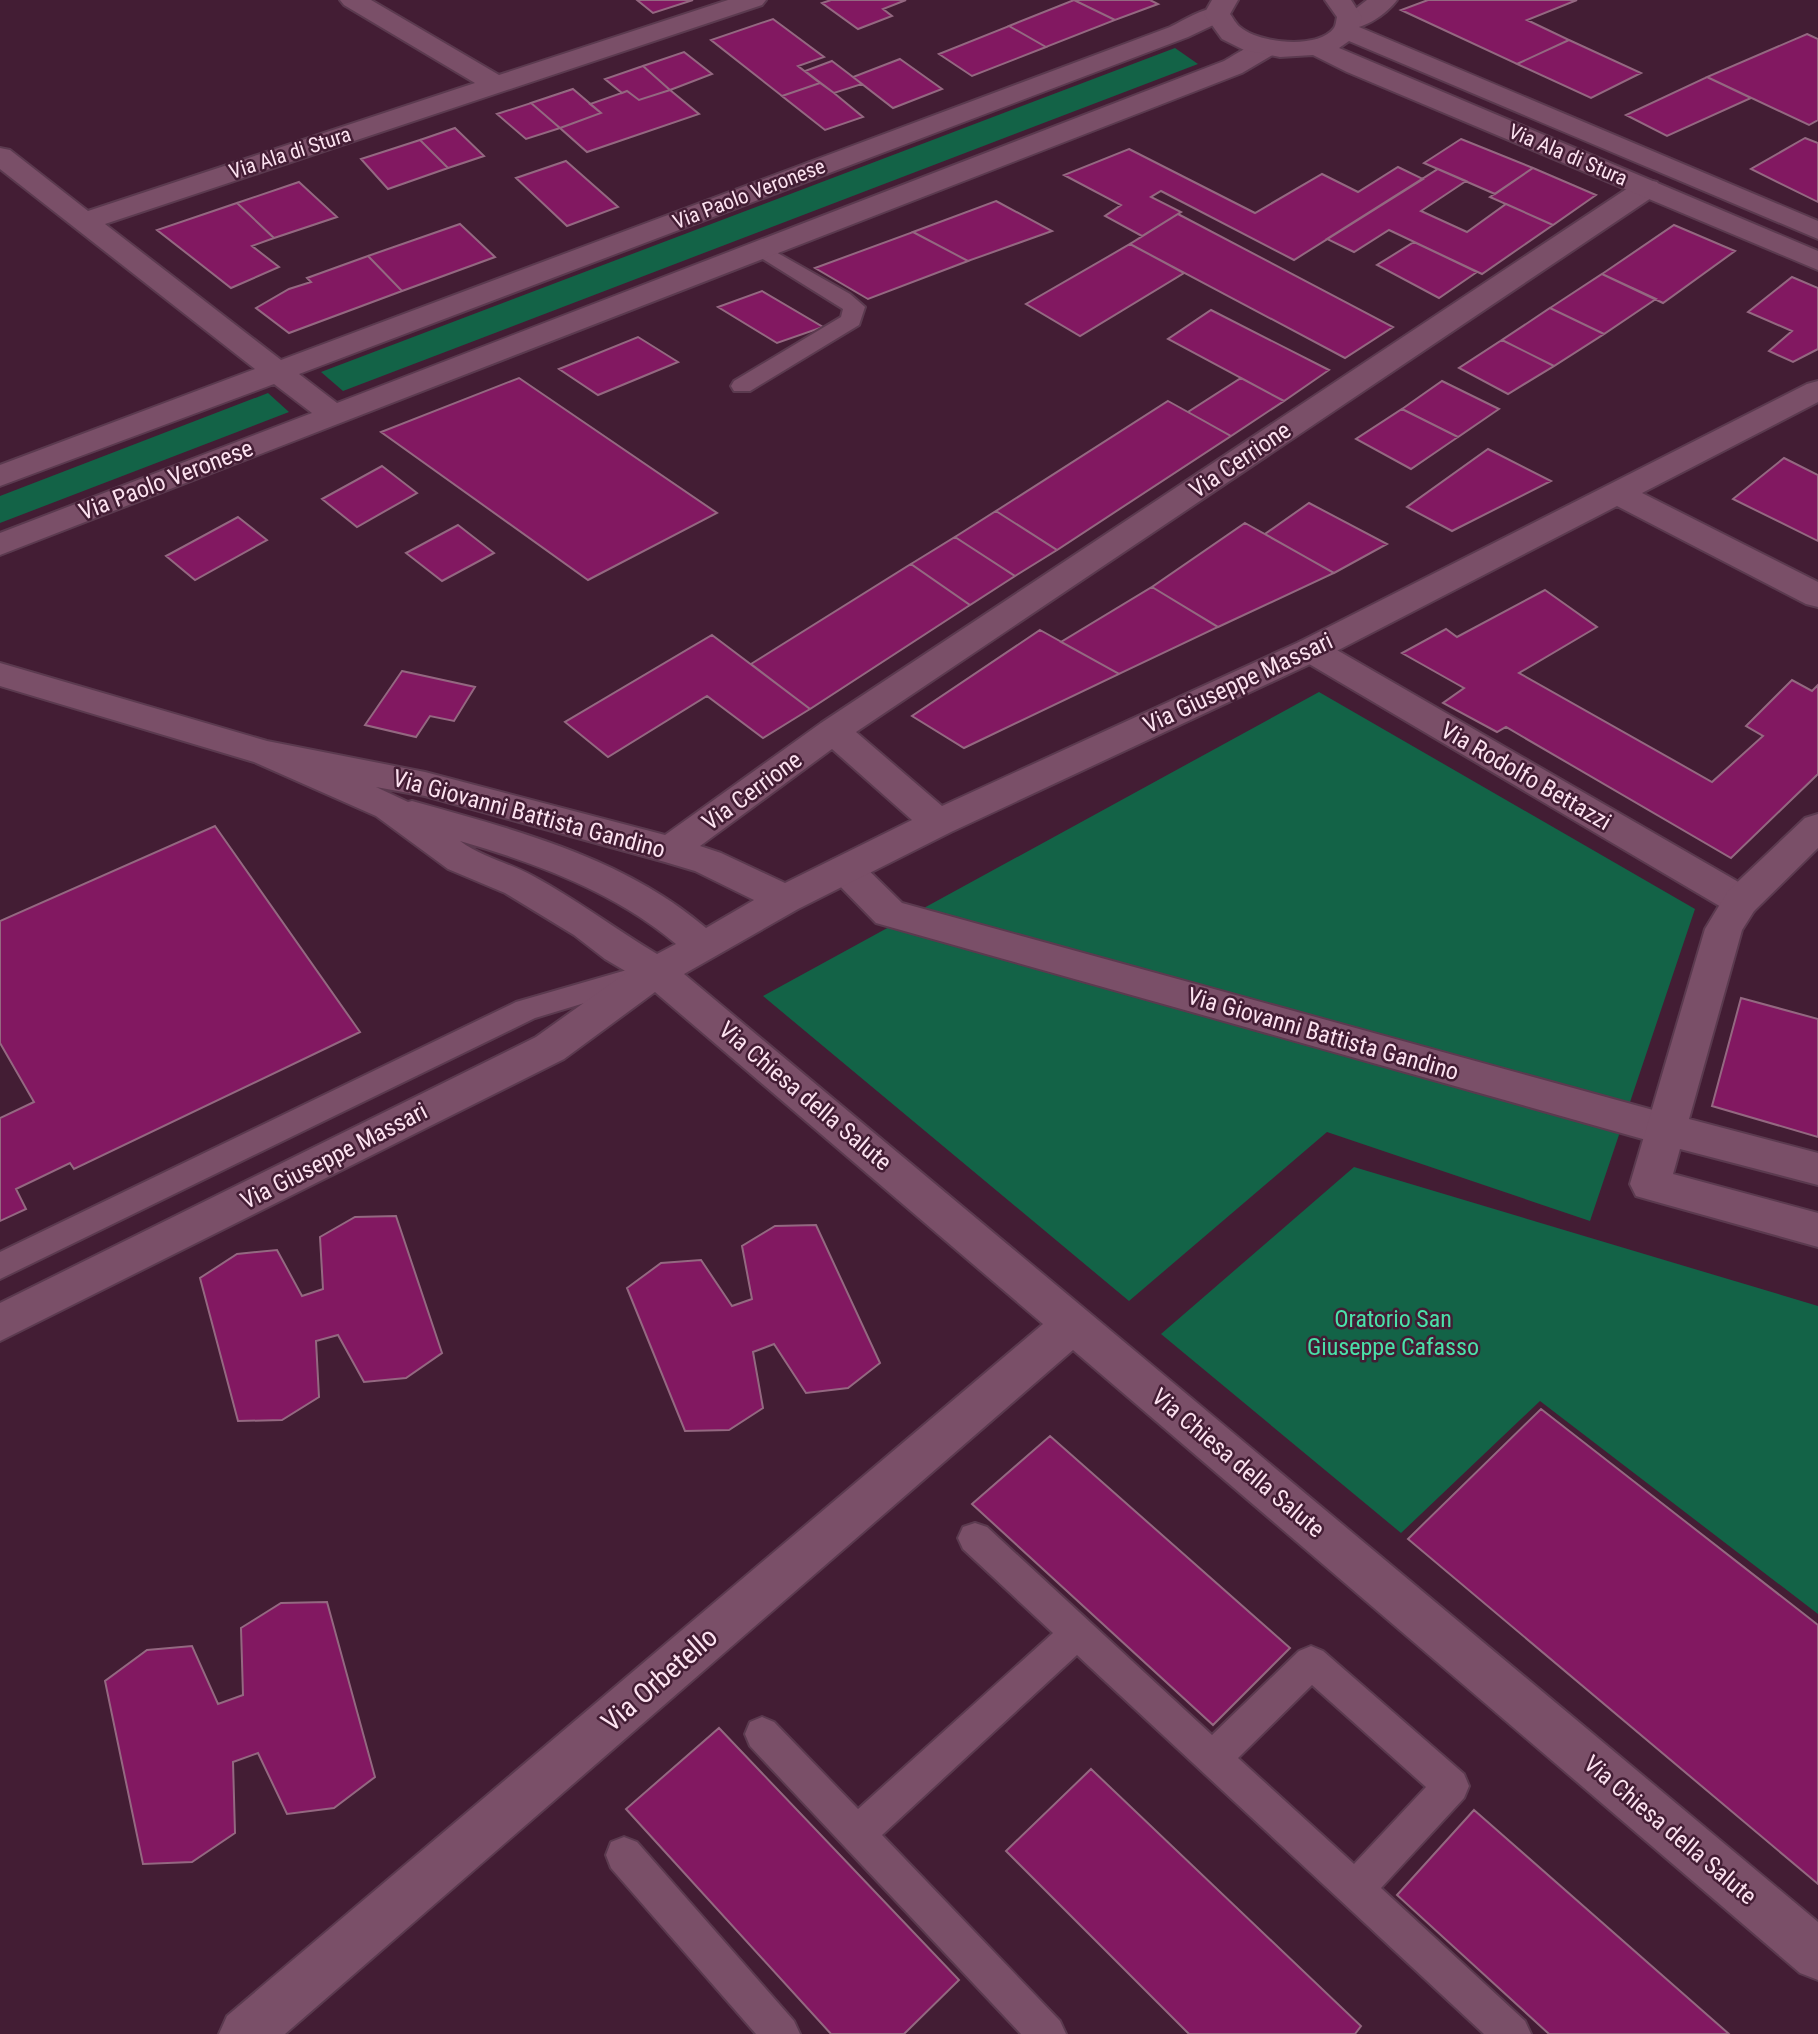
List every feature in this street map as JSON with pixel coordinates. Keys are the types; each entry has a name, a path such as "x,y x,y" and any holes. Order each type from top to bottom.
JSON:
{"street":[{"path":"353,0 495,84"},
{"name":"Via Ala di Stura","path":"85,221 753,0"},
{"path":"1338,0 1348,10 1348,27"},
{"path":"1219,5 1221,25 1231,35 1267,48 1293,50 1331,43 1384,0"},
{"name":"Via Paolo Veronese","path":"0,476 1140,47 1219,5"},
{"name":"Via Ala di Stura","path":"1348,27 1818,231"},
{"name":"Via Ala di Stura","path":"1318,47 1818,261"},
{"name":"Via Paolo Veronese","path":"0,545 1233,67 1267,48"},
{"path":"0,156 333,415"},
{"name":"Via Cerrione","path":"670,850 834,731 1647,188"},
{"name":"Via Giuseppe Massari","path":"0,1323 550,1048 656,971 704,947 785,899 938,823 1311,650 1818,390"},
{"path":"1617,493 1818,596"},
{"name":"Via Rodolfo Bettazzi","path":"1311,650 1741,901"},
{"name":"Via Giovanni Battista Gandino","path":"0,674 266,753 425,784 670,850 708,862 785,899"},
{"path":"834,731 938,823"},
{"name":"Via Giovanni Battista Gandino","path":"266,753 389,807 461,860 537,895 656,971"},
{"path":"389,807 517,844 565,864 662,913 704,947"},
{"path":"1818,827 1741,901 1724,929 1650,1184 1818,1230"},
{"name":"Via Giovanni Battista Gandino","path":"845,869 889,913 1664,1129 1818,1169"},
{"name":"Via Chiesa della Salute","path":"656,971 1818,1955"},
{"name":"Via Orbetello","path":"245,2034 1074,1323"}],"lane":[{"path":"742,386 851,320 854,307 760,249"},
{"name":"Via Giuseppe Massari","path":"0,1266 526,1010 656,971"},
{"path":"975,1538 1512,2034"},
{"path":"858,1833 1077,1633"},
{"path":"1213,1758 1311,1662 1451,1786 1355,1889"},
{"path":"762,1734 1047,2034"},
{"path":"624,1856 781,2034"}],"green space":[{"path":"1175,48 1198,64 343,391 321,372"},
{"path":"268,393 289,412 0,523 0,496"},
{"path":"1319,692 1695,909 1590,1221 1327,1132 1129,1301 763,996"},
{"name":"Oratorio San Giuseppe Cafasso","path":"1354,1167 1818,1306 1818,1614 1540,1401 1401,1533 1161,1334"}],"building":[{"path":"637,0 693,0 653,13"},
{"path":"831,0 906,0 883,9 892,16 858,29 822,3"},
{"path":"1074,0 1150,0 1158,4 1115,20"},
{"path":"1074,0 1115,20 1046,47 1009,26"},
{"path":"1428,0 1577,0 1527,20 1569,40 1517,64 1401,10"},
{"path":"773,19 824,57 798,66 820,83 782,96 711,40"},
{"path":"1009,26 1046,47 972,76 939,54"},
{"path":"1807,34 1818,39 1818,120 1809,125 1707,77"},
{"path":"1569,40 1641,73 1591,98 1517,64"},
{"path":"684,52 712,74 670,90 643,66"},
{"path":"900,59 942,89 893,108 853,77"},
{"path":"832,61 862,84 834,93 805,71"},
{"path":"643,66 670,90 639,100 627,91 622,93 605,79"},
{"path":"1707,77 1751,98 1667,136 1626,115"},
{"path":"820,83 863,117 825,130 782,96"},
{"path":"573,89 601,113 560,128 531,103"},
{"path":"670,90 699,114 587,152 560,128 601,113 590,104 627,91 639,100"},
{"path":"531,103 560,128 526,139 497,114"},
{"path":"455,128 484,156 448,168 420,140"},
{"path":"1805,138 1818,143 1818,202 1751,169"},
{"path":"1461,139 1533,168 1495,194 1424,163"},
{"path":"420,140 448,168 388,189 361,159"},
{"path":"1129,149 1255,213 1322,174 1358,192 1398,167 1423,179 1294,260 1161,191 1151,197 1181,212 1142,236 1105,216 1121,205 1064,175"},
{"path":"566,161 618,207 567,226 516,178"},
{"path":"1533,168 1596,195 1553,225 1490,197"},
{"path":"1438,169 1466,181 1421,211 1467,232 1506,204 1553,225 1482,274 1389,230 1354,252 1327,239"},
{"path":"299,182 337,217 274,238 237,203"},
{"path":"996,201 1052,231 968,261 913,232"},
{"path":"237,203 274,238 252,246 279,267 231,288 157,230"},
{"path":"1178,214 1393,327 1345,358 1130,244"},
{"path":"460,224 495,257 402,291 368,256"},
{"path":"1674,225 1735,251 1663,303 1602,274"},
{"path":"913,232 968,261 868,299 815,268"},
{"path":"1414,242 1477,272 1439,298 1377,265"},
{"path":"1130,244 1184,273 1080,336 1026,304"},
{"path":"368,256 402,291 289,333 256,308 289,289 311,282 307,278"},
{"path":"1602,274 1656,299 1604,334 1550,308"},
{"path":"1792,277 1818,288 1818,349 1793,362 1769,351 1792,331 1748,312"},
{"path":"762,291 823,327 777,343 718,307"},
{"path":"1550,308 1604,334 1554,366 1502,340"},
{"path":"1211,310 1329,370 1284,401 1168,339"},
{"path":"638,337 678,362 598,395 559,369"},
{"path":"1502,340 1554,366 1508,394 1459,368"},
{"path":"519,378 717,513 588,580 381,432"},
{"path":"1241,378 1284,401 1231,436 1188,412"},
{"path":"1442,381 1499,409 1458,437 1402,409"},
{"path":"1168,401 1231,436 1057,550 996,511"},
{"path":"1402,409 1458,437 1411,469 1356,439"},
{"path":"1488,449 1551,481 1452,531 1407,507"},
{"path":"1784,458 1818,475 1818,541 1733,499"},
{"path":"382,466 417,493 357,527 322,499"},
{"path":"1309,503 1387,544 1334,573 1265,534"},
{"path":"996,511 1057,550 1015,576 955,537"},
{"path":"238,517 267,540 195,580 166,556"},
{"path":"1245,523 1334,573 1218,627 1152,587"},
{"path":"458,525 494,553 442,581 406,553"},
{"path":"955,537 1015,576 970,605 911,564"},
{"path":"911,564 970,605 810,709 751,664"},
{"path":"1152,587 1218,627 1119,674 1061,642"},
{"path":"1545,590 1597,627 1519,673 1712,782 1763,736 1746,726 1792,680 1812,691 1818,685 1818,774 1731,858 1506,727 1497,732 1443,703 1464,688 1402,653 1446,629 1457,637"},
{"path":"1040,630 1119,674 964,748 912,716"},
{"path":"712,635 810,709 763,738 707,696 608,757 565,722"},
{"path":"402,671 475,687 454,721 430,716 416,737 365,725"},
{"path":"215,826 360,1032 74,1169 70,1163 16,1189 26,1209 0,1221 0,1118 34,1102 0,1043 0,921"},
{"path":"1741,998 1818,1019 1818,1137 1712,1106"},
{"path":"396,1216 442,1353 406,1378 364,1382 338,1335 316,1341 319,1397 282,1420 238,1421 200,1278 237,1254 277,1250 302,1296 323,1289 320,1237 355,1217"},
{"path":"816,1225 880,1363 848,1388 806,1393 774,1344 753,1352 763,1408 729,1430 685,1431 627,1288 661,1263 701,1260 732,1306 752,1299 742,1246 775,1226"},
{"path":"1541,1409 1818,1625 1818,1884 1408,1539"},
{"path":"1050,1436 1290,1648 1213,1725 972,1504"},
{"path":"327,1602 375,1777 334,1808 287,1814 258,1753 233,1762 235,1833 192,1862 143,1864 105,1681 147,1650 192,1646 218,1704 243,1695 241,1628 281,1603"},
{"path":"719,1728 959,1980 904,2034 831,2034 626,1809"},
{"path":"1091,1769 1361,2026 1355,2034 1189,2034 1006,1851"},
{"path":"1474,1810 1729,2034 1549,2034 1397,1895"}]}
